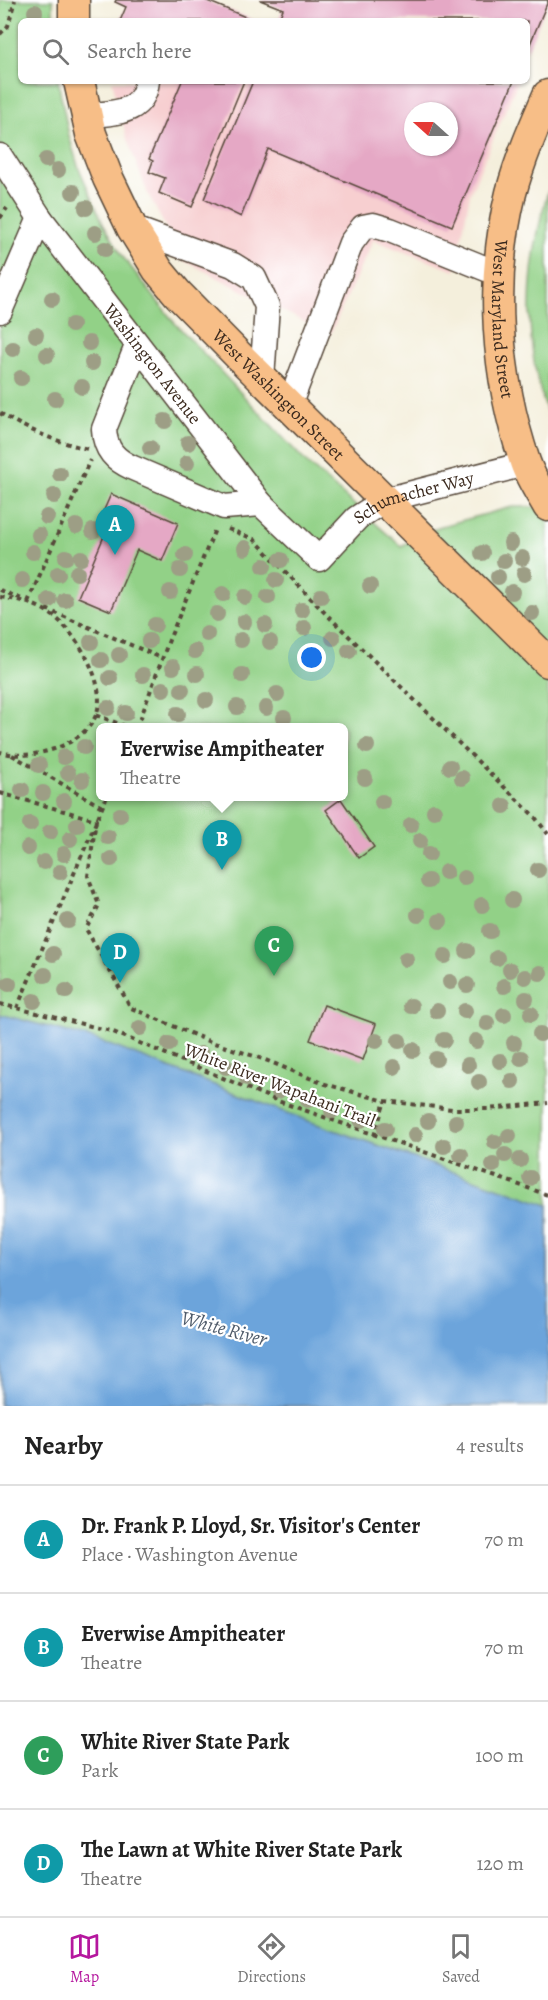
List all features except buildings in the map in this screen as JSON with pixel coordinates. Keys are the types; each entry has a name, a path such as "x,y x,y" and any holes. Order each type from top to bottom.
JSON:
{"main road":[{"path":"74,0 74,18"},
{"name":"West Washington Street","path":"80,84 100,158 121,208 158,270 178,294 262,379 548,662"},
{"name":"West Maryland Street","path":"548,95 526,147 512,191 505,221 499,274 500,352 508,396 525,464 548,506"}],"street":[{"path":"87,116 136,106 142,99 146,84"},
{"name":"Washington Avenue","path":"0,156 40,218 261,504 318,559"},
{"path":"0,311 40,218"},
{"path":"289,406 351,243 363,227 373,225 390,230 499,274"},
{"path":"132,228 233,265 254,278 267,306 262,379"},
{"path":"137,346 104,429 101,449 120,462 225,518 261,504"},
{"name":"Schumacher Way","path":"318,559 357,518 385,500 525,464"}],"path":[{"path":"0,34 8,26 15,0"},
{"path":"0,413 46,436 101,449 28,602"},
{"path":"139,723 170,640 225,518 254,539 323,611 534,816 548,834"},
{"path":"0,590 164,659"},
{"path":"0,597 28,602 52,615 68,629 82,648 93,671 99,696 96,715 82,733 64,746 39,754 12,755"},
{"path":"96,715 117,723"},
{"path":"0,752 12,755 102,807"},
{"path":"0,793 96,820"},
{"path":"16,1008 104,801"},
{"path":"96,820 88,876 99,905 86,929 131,1008 211,1042 263,1059 322,1083 386,1101 452,1109 488,1109 548,1103"},
{"name":"White River Wapahani Trail","path":"0,1004 111,1032 278,1101 548,1196"},
{"path":"374,1136 386,1101"}],"shaded area":[{"path":"113,84 517,84 470,194 455,271 373,240 330,335 183,260 148,194 127,139"}],"green space":[{"path":"0,0 53,0 53,18 18,18 18,84 59,84 69,136 78,166 103,223 123,257 173,321 306,462 401,546 438,527 512,507 548,507 548,1406 0,1406"},
{"path":"548,191 548,414 539,387 534,359 530,303 535,246"}],"water":[{"name":"White River","path":"0,1014 94,1039 314,1123 548,1205 548,1406 0,1406"}],"place":[{"name":"Dr. Frank P. Lloyd, Sr. Visitor's Center","path":"115,555"},
{"name":"Everwise Ampitheater","path":"222,870"},
{"name":"White River State Park","path":"274,976"},
{"name":"The Lawn at White River State Park","path":"120,983"}]}
